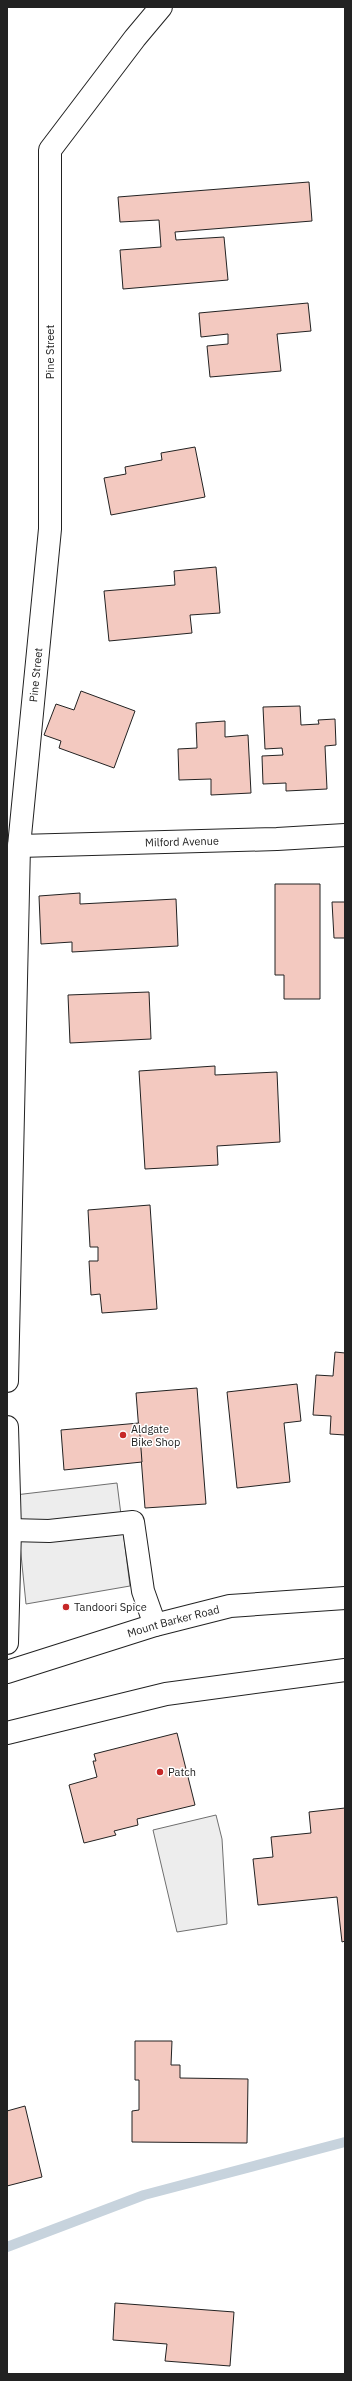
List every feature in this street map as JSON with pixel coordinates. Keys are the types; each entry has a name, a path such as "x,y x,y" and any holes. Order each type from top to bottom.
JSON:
{"street":[{"name":"Pine Street","path":"7,1381 19,846 50,529 50,150 135,38 162,7"},
{"name":"Milford Avenue","path":"19,846 277,840 345,835"},
{"path":"7,1427 10,1530 7,1643"},
{"path":"10,1530 49,1531 133,1522 143,1591 155,1625"},
{"name":"Mount Barker Road","path":"7,1672 155,1625 230,1606 345,1598"},
{"path":"7,1733 166,1694 345,1670"}],"shaded area":[{"path":"117,1483 130,1586 26,1604 15,1495"},
{"path":"216,1815 222,1839 227,1924 177,1932 153,1830"}],"building":[{"path":"309,182 312,221 175,232 176,240 224,237 228,280 123,289 120,250 161,247 159,220 120,222 118,197"},
{"path":"308,303 311,331 277,334 281,371 210,377 207,346 228,344 228,334 201,337 199,313"},
{"path":"195,447 205,497 111,515 104,478 126,474 125,467 162,460 161,453"},
{"path":"216,567 220,613 190,615 192,633 109,641 104,591 175,585 174,571"},
{"path":"81,691 135,711 114,768 59,748 61,741 44,735 56,704 74,710"},
{"path":"300,706 301,725 319,724 318,720 335,719 336,745 325,746 327,789 286,791 286,783 263,784 262,756 283,755 282,748 265,749 263,707"},
{"path":"225,721 225,737 248,735 251,793 211,795 211,779 179,780 178,749 197,748 196,723"},
{"path":"275,884 320,884 320,999 284,999 284,975 275,975"},
{"path":"80,893 80,904 176,899 178,946 72,952 72,942 41,944 39,896"},
{"path":"332,902 345,902 345,938 334,938"},
{"path":"149,992 151,1039 70,1043 68,995"},
{"path":"215,1066 215,1075 277,1072 280,1142 217,1146 218,1165 145,1169 139,1071"},
{"path":"150,1205 157,1309 102,1313 100,1294 91,1295 89,1261 98,1261 98,1247 90,1247 88,1210"},
{"path":"335,1352 345,1353 345,1435 330,1434 331,1416 313,1415 316,1375 333,1376"},
{"path":"297,1384 301,1421 284,1423 290,1482 237,1488 227,1392"},
{"path":"197,1388 206,1504 145,1508 136,1393"},
{"path":"139,1423 142,1462 64,1470 61,1430"},
{"path":"177,1733 195,1805 137,1819 138,1825 114,1831 116,1835 84,1843 69,1785 97,1777 93,1761 96,1761 94,1754"},
{"path":"345,1808 345,1941 342,1942 337,1897 258,1905 253,1859 273,1857 271,1837 311,1833 309,1812"},
{"path":"135,2041 172,2041 171,2065 180,2065 180,2078 248,2079 247,2143 132,2142 132,2111 139,2110 139,2080 135,2080"},
{"path":"25,2106 42,2177 7,2186 7,2111"},
{"path":"115,2303 234,2312 230,2366 165,2361 167,2344 113,2340"}],"waterway":[{"path":"7,2247 144,2195 345,2142"}],"place":[{"name":"Aldgate Bike Shop","path":"123,1435"},
{"name":"Tandoori Spice","path":"66,1607"},
{"name":"Patch","path":"160,1772"}]}
